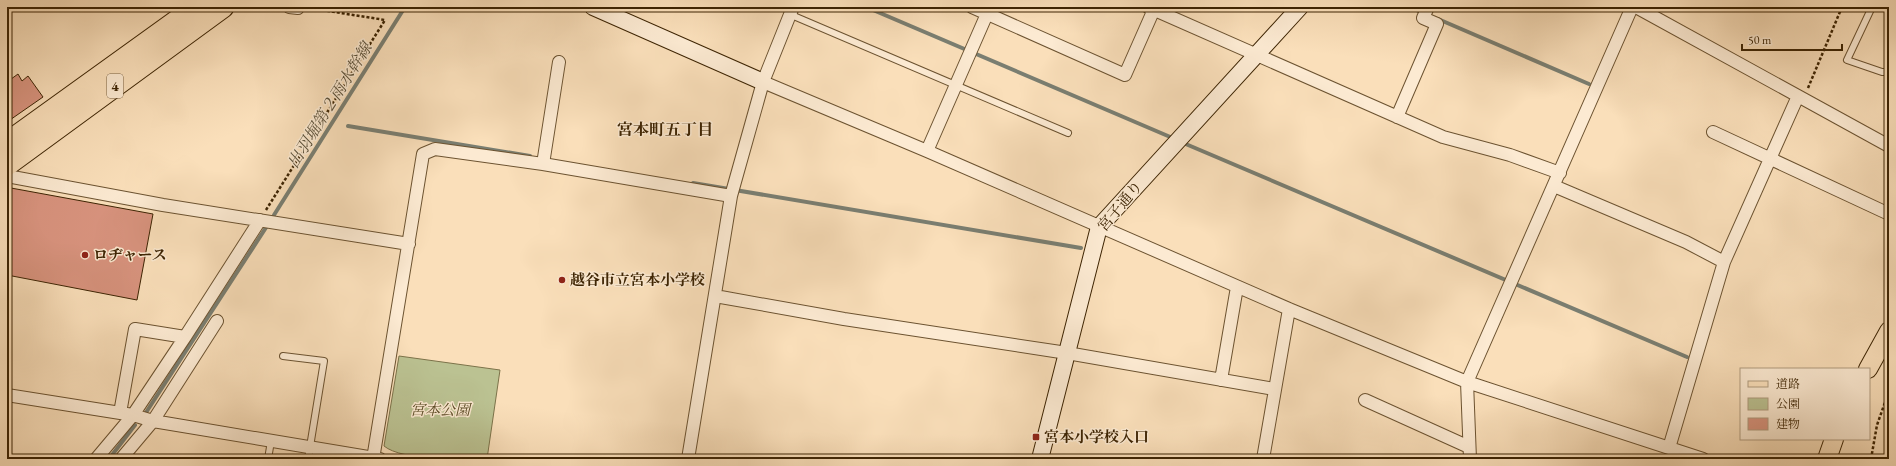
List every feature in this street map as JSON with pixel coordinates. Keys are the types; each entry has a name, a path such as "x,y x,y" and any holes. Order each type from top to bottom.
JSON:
{"highway":[{"name":"4","path":"7,143 196,7"},
{"name":"4","path":"7,165 223,7"}],"main road":[{"path":"1869,368 1889,331"},
{"path":"1827,459 1834,440"}],"street":[{"path":"593,7 1237,287 1467,382 1671,452 1703,459"},
{"path":"972,7 988,10 1125,75 1153,8 1442,137 1510,155 1560,173"},
{"name":"宮子通り","path":"1040,459 1099,227 1300,7"},
{"path":"1397,117 1438,24 1423,18 1428,7"},
{"path":"1365,400 1469,453 1467,382 1632,7"},
{"path":"1636,7 1802,94 1889,146"},
{"path":"927,151 988,10"},
{"path":"688,459 731,196 763,82 791,11"},
{"path":"543,164 559,62"},
{"path":"1671,452 1724,262 1802,94"},
{"path":"1713,132 1889,214"},
{"path":"7,395 133,415 153,421 376,459 423,154 435,149 543,164 731,196"},
{"path":"7,176 163,205 409,244"},
{"path":"1554,186 1686,242 1724,262"},
{"path":"96,459 133,415 260,220"},
{"path":"1221,380 1237,287"},
{"path":"715,296 844,319 1067,353 1274,389"},
{"path":"1263,459 1289,309"},
{"path":"121,459 153,421 217,321"},
{"path":"120,413 135,329 185,337"}],"lane":[{"path":"1872,7 1847,60 1882,72 1889,72"},
{"path":"791,11 1068,134"},
{"path":"283,356 324,361 308,459"},
{"path":"268,459 271,441"}],"path":[{"path":"260,220 385,20 303,7 294,8"},
{"path":"1802,94 1842,7"},
{"path":"1871,459 1877,425 1889,391"}],"green space":[{"name":"宮本公園","path":"399,356 500,370 487,459 418,457 393,451 384,446"}],"building":[{"path":"18,74 22,81 28,76 43,97 7,122 7,82"},
{"path":"11,188 153,214 137,300 7,275 7,208"}],"waterway":[{"name":"出羽堀第２雨水幹線","path":"274,215 405,7"},
{"path":"866,7 1175,139"},
{"path":"1410,7 1423,13"},
{"path":"1438,19 1589,84"},
{"path":"348,126 530,156"},
{"path":"1181,142 1687,357"},
{"path":"693,183 1081,248"},
{"name":"出羽堀第２雨水幹線","path":"147,411 267,226"},
{"name":"出羽堀第２雨水幹線","path":"109,459 135,425"}],"place":[{"name":"ロヂャース","path":"85,255"},
{"name":"越谷市立宮本小学校","path":"562,280"},
{"name":"宮本小学校入口","path":"1036,437"}],"district":[{"name":"宮本町五丁目","path":"665,129"}]}
